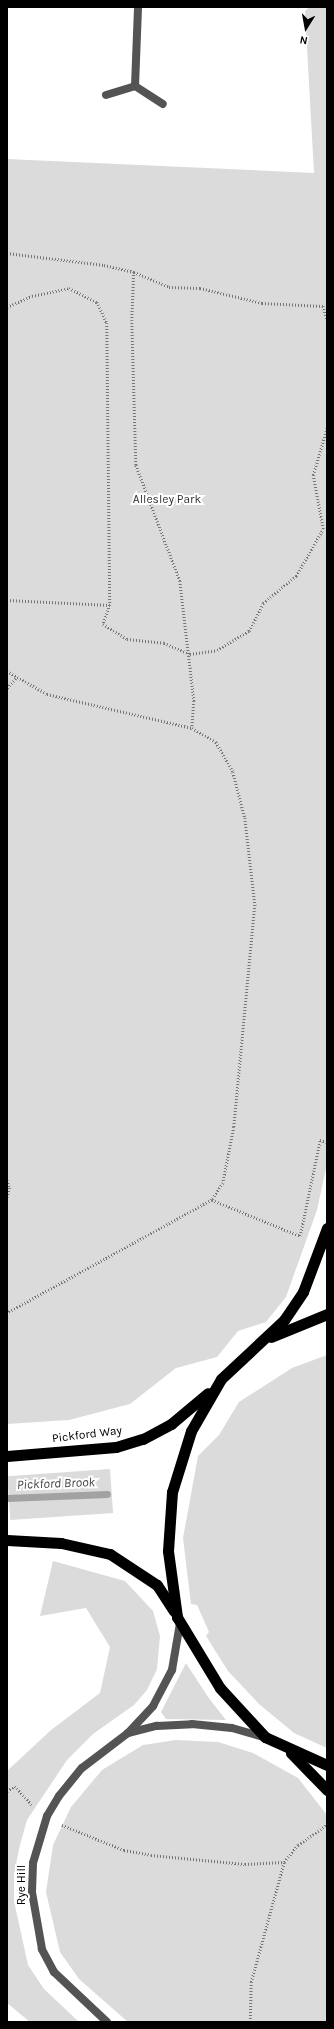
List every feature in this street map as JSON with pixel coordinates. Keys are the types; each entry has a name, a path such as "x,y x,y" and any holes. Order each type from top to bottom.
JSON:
{"highway":[{"path":"179,1620 168,1552 172,1492 191,1431 221,1379 284,1320 303,1292 327,1228"},
{"path":"259,1343 327,1314"},
{"name":"Pickford Way","path":"7,1456 116,1447 143,1439 194,1408 221,1379"},
{"path":"7,1540 61,1543 110,1554 137,1569 157,1585 220,1688 265,1737 327,1765"},
{"path":"279,1744 311,1771 327,1790"}],"street":[{"path":"135,86 138,7"},
{"path":"106,95 135,86 163,104"},
{"name":"Rye Hill","path":"106,2022 54,1972 42,1949 33,1907 33,1863 47,1816 59,1796 95,1756 128,1733 153,1706 168,1680 179,1620"},
{"name":"Rye Hill","path":"128,1733 157,1726 192,1724 232,1728 265,1737"}],"path":[{"path":"7,253 134,272 169,287 200,288 262,303 322,306 327,318"},
{"path":"134,272 132,327 136,466 180,581 190,654 194,701 192,728"},
{"path":"7,307 32,296 69,288 97,302 107,324 110,605 103,624 127,639 164,644 190,654 217,650 249,631 263,603 296,576 323,529 313,475 327,428"},
{"path":"7,600 110,605"},
{"path":"7,672 47,694 192,728 216,742 233,772 245,818 255,905 229,1165 212,1200 7,1312"},
{"path":"7,688 16,678"},
{"path":"212,1200 300,1236 320,1140 327,1142"},
{"path":"7,1180 10,1188 7,1198"},
{"path":"7,1791 15,1786 26,1801"},
{"path":"250,2022 251,1982 284,1862 298,1845 327,1825"},
{"path":"66,1828 124,1850 151,1855 245,1864 284,1862"}],"green space":[{"name":"Allesley Park","path":"309,7 327,7 327,1164 317,1210 286,1297 266,1322 238,1331 217,1357 176,1368 130,1404 69,1420 7,1424 7,159 314,173 305,11"},
{"path":"327,1355 327,1748 294,1733 259,1704 228,1671 206,1636 209,1632 197,1605 191,1604 183,1538 198,1456 219,1435 239,1402 292,1368"},
{"path":"110,1469 113,1513 10,1520 7,1476"},
{"path":"53,1561 125,1581 153,1611 160,1636 157,1669 147,1690 134,1705 93,1734 67,1760 27,1820 20,1845 14,1874 14,1901 28,1965 44,1989 79,2022 30,2022 7,2003 7,1771 51,1730 100,1693 110,1647 86,1608 40,1616"},
{"path":"186,1663 208,1697 226,1720 166,1719 161,1712"},
{"path":"176,1740 218,1742 253,1753 298,1778 327,1815 327,2022 128,2022 79,1979 60,1952 46,1892 53,1845 71,1807 102,1770 143,1745"}],"waterway":[{"name":"Pickford Brook","path":"7,1498 107,1494"}]}
